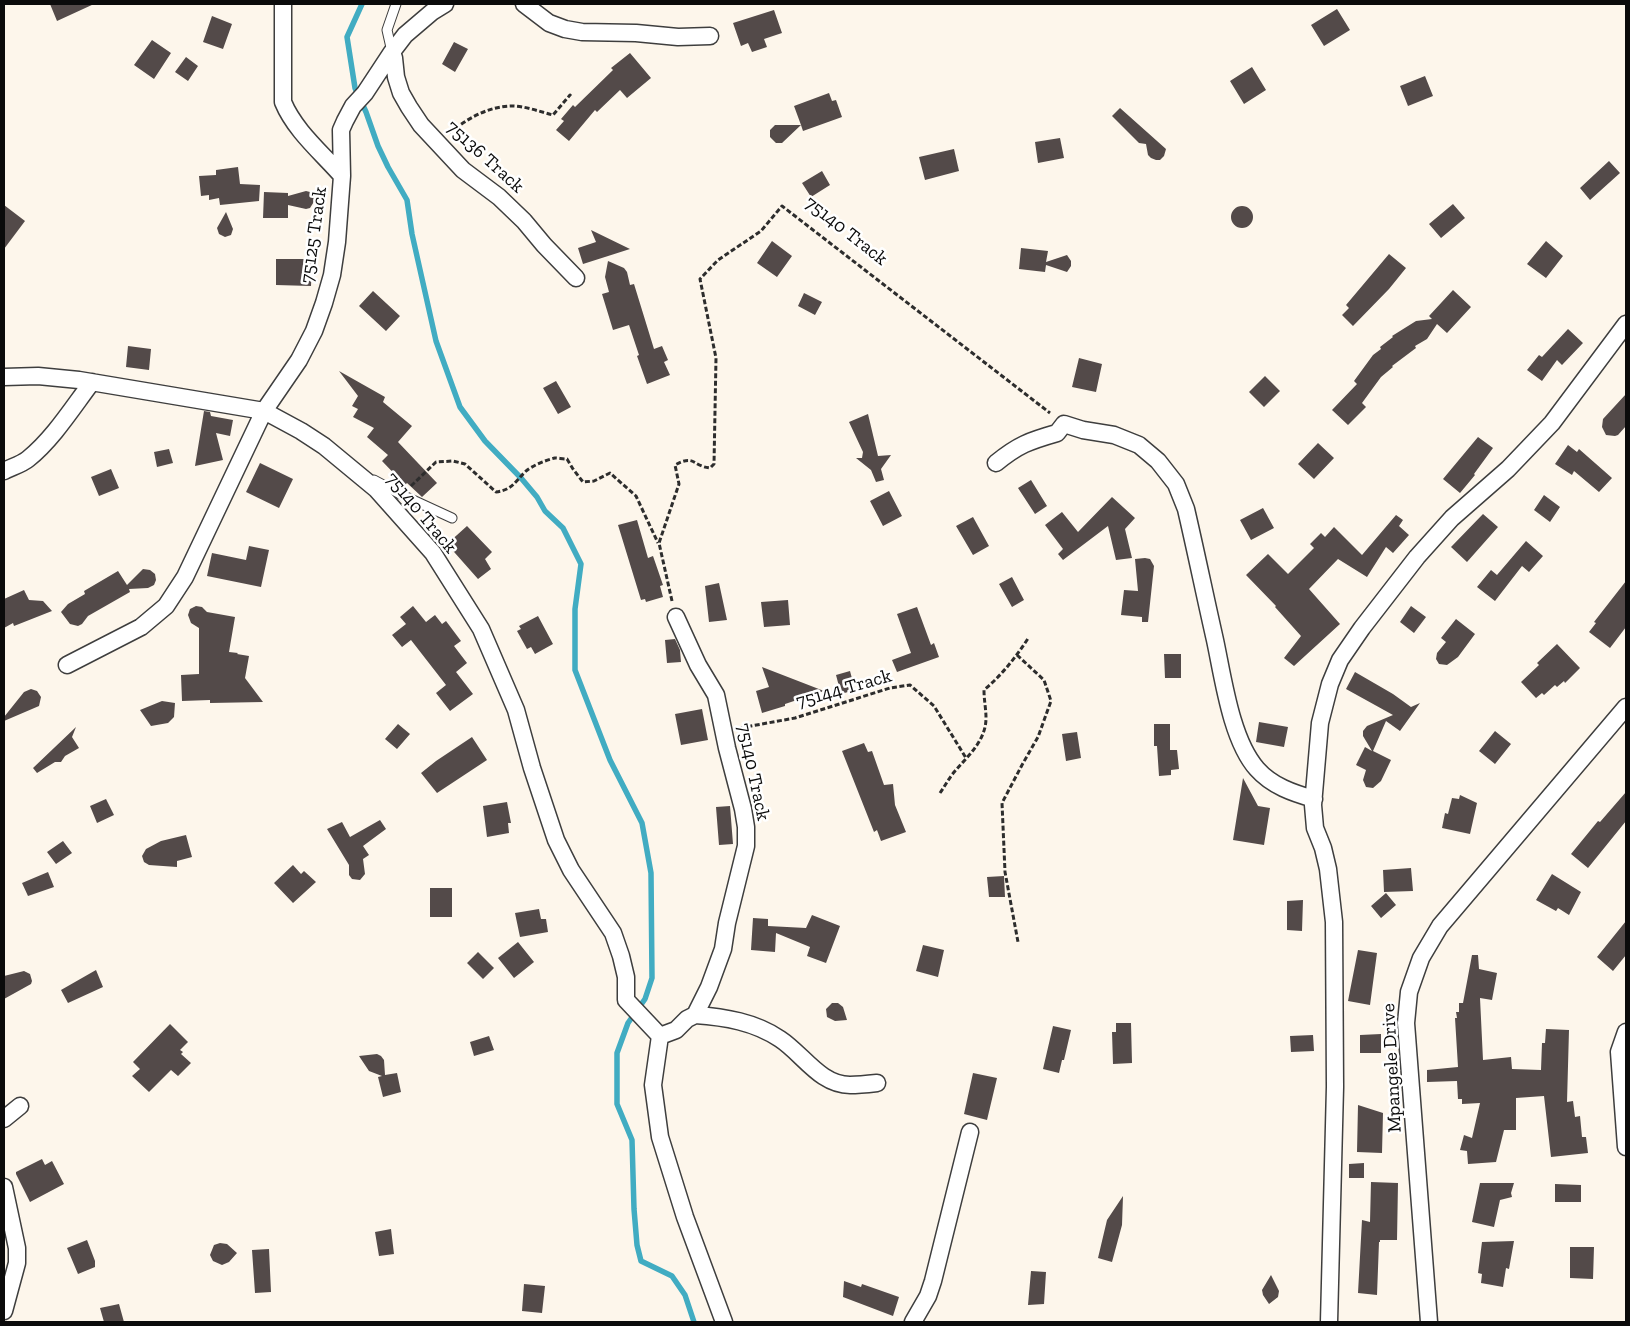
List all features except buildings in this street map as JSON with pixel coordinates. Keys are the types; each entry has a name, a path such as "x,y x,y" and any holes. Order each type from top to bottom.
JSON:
{"street":[{"path":"283,4 283,102 287,112 305,135 342,176"},
{"name":"75125 Track","path":"67,665 141,627 166,606 185,577 264,411 299,360 314,331 328,290 337,242 342,176 341,130 353,106 365,93 405,35 432,12 445,4"},
{"path":"524,4 549,23 565,29 582,32 710,36"},
{"name":"75136 Track","path":"392,52 396,77 405,100 421,125 463,170 499,197 524,221 576,278"},
{"path":"1329,1322 1335,1087 1334,922 1328,870 1315,828 1314,799 1320,723 1330,684 1340,660 1362,628 1417,557 1452,518 1508,469 1552,423 1626,324"},
{"path":"4,377 38,376 92,382 264,411"},
{"path":"4,472 28,459 38,449 64,420 92,382"},
{"name":"75140 Track","path":"264,411 316,441 354,470 376,489 433,553 481,629 516,710 532,768 556,840 571,870 613,933 626,977 626,1000 660,1036 676,1030 687,1019 695,1015 709,986 723,949 727,923 746,846 746,827 743,809 722,729 716,696 698,665 676,617"},
{"path":"996,463 1012,449 1033,440 1057,434 1064,424 1083,430 1114,435 1139,446 1158,461 1176,484 1186,509 1226,693 1237,733 1245,752 1257,770 1274,783 1290,793 1314,799"},
{"name":"Mpangele Drive","path":"1429,1322 1406,1022 1409,992 1421,958 1440,926 1626,707"},
{"path":"695,1015 719,1017 758,1027 781,1039 810,1066 829,1080 849,1085 877,1083"},
{"path":"1626,1032 1619,1052 1626,1147"},
{"path":"660,1036 653,1085 660,1138 685,1217 722,1320"},
{"path":"4,1119 20,1106"},
{"path":"913,1322 928,1296 933,1282 970,1132"},
{"path":"4,1187 17,1248 17,1263 4,1311"}],"lane":[{"path":"392,52 387,30 396,4"},
{"path":"354,470 452,518"}],"path":[{"path":"439,145 449,133 465,120 488,110 512,106 553,115 571,96"},
{"name":"75140 Track","path":"658,543 679,484 675,465 691,460 706,468 710,468 714,464 716,358 700,279 718,260 761,231 782,206 1064,424"},
{"path":"402,495 436,462 453,461 466,464 496,492 506,491 526,471 556,458 567,459 583,482 594,481 610,473 636,496 658,543 676,617"},
{"path":"940,793 982,736 986,718 984,690 994,682 1017,655 1029,637"},
{"path":"1017,655 1044,680 1051,701 1038,737 1002,803 1005,872 1018,942"},
{"name":"75144 Track","path":"722,729 744,728 795,718 890,688 910,685 934,706 966,758"}],"waterway":[{"path":"362,4 347,37 355,88 378,146 407,200 412,234 436,341 460,407 485,441 521,478 537,497 545,511 563,528 581,564 575,609 575,670 610,760 642,823 651,873 652,978 645,999 628,1023 617,1053 617,1104 632,1140 637,1245 641,1261 672,1276 685,1295 694,1322"}]}
